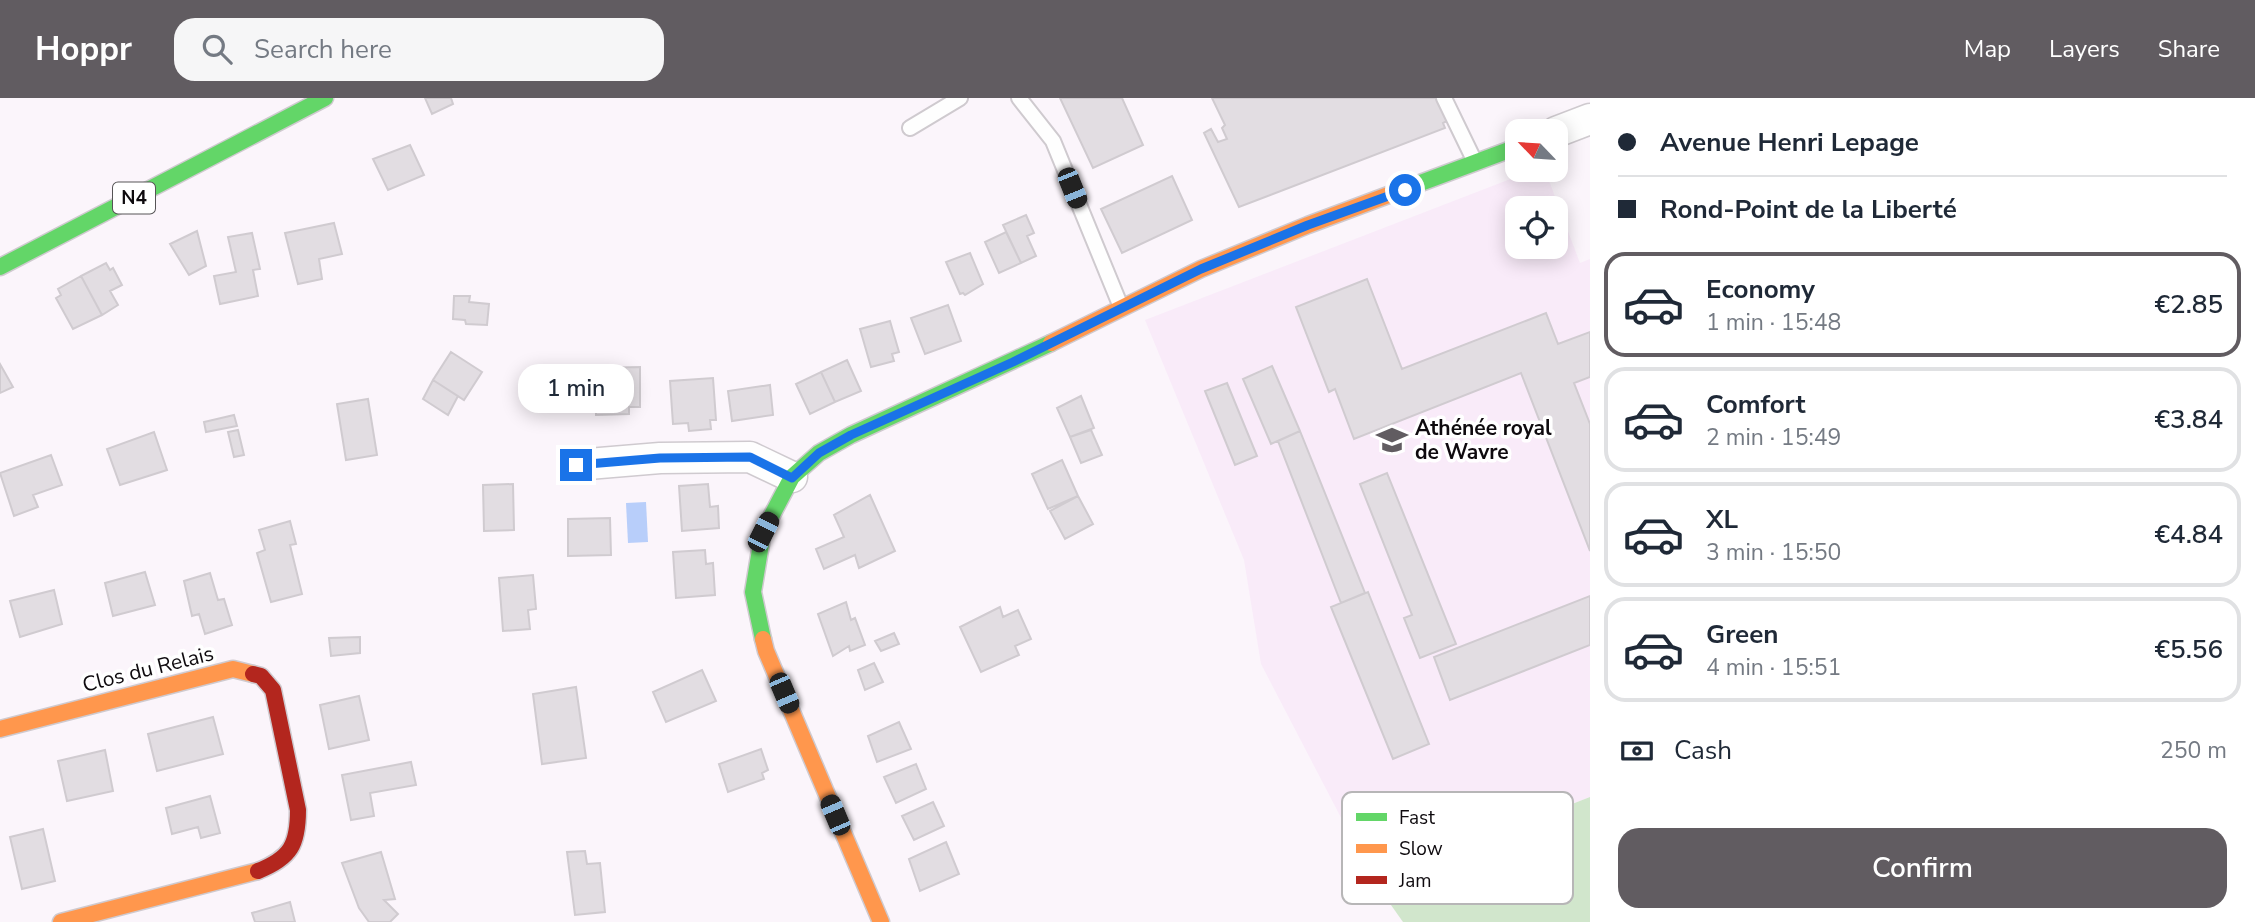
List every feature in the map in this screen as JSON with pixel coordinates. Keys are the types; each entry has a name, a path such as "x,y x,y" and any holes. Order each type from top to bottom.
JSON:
{"street":[{"name":"N4","path":"0,267 325,98"},
{"path":"1568,127 1590,119"},
{"path":"881,922 766,652 753,592 763,532 792,478 819,453 851,435 1013,362 1213,264 1308,225 1505,152"},
{"path":"576,465 660,458 750,457 792,478"},
{"name":"Clos du Relais","path":"0,729 233,669 261,676 273,690 299,819 297,835 284,858 270,867 244,875 61,922"}],"lane":[{"path":"910,128 960,98"},
{"path":"1019,98 1053,141 1121,308"},
{"path":"1444,98 1475,163"}],"shaded area":[{"name":"Athénée royal de Wavre","path":"1505,181 1550,182 1555,196 1505,196 1505,259 1568,259 1568,231 1580,263 1590,259 1590,797 1573,804 1573,792 1342,792 1342,820 1261,664 1244,560 1145,320"}],"green space":[{"path":"1590,797 1590,922 1403,922 1390,904 1573,904 1573,804"}],"water":[{"path":"646,502 648,542 628,543 626,503"}],"building":[{"path":"425,98 451,98 453,104 432,114"},
{"path":"1060,98 1122,98 1143,145 1093,168"},
{"path":"1212,98 1436,98 1447,121 1443,123 1445,128 1239,207 1204,133 1211,129 1218,142 1227,139 1222,128 1225,125"},
{"path":"410,145 424,175 388,190 373,159"},
{"path":"1172,176 1192,220 1122,253 1101,209"},
{"path":"1026,215 1034,233 1027,236 1036,256 1021,263 1003,225"},
{"path":"334,223 342,254 319,259 322,279 298,284 285,233"},
{"path":"197,231 206,266 189,275 170,244"},
{"path":"1006,232 1021,263 999,273 985,242"},
{"path":"252,233 260,269 253,270 258,296 220,304 214,276 236,272 228,237"},
{"path":"970,253 983,284 965,295 960,294 946,262"},
{"path":"106,263 110,270 113,268 122,285 110,291 118,305 102,315 81,276"},
{"path":"81,276 102,315 73,329 56,298 61,295 58,289"},
{"name":"Athénée royal de Wavre","path":"1367,279 1402,369 1546,313 1558,344 1590,332 1590,377 1574,383 1590,424 1590,551 1521,373 1354,439 1335,389 1329,392 1296,307"},
{"path":"454,296 470,296 469,302 489,304 487,325 466,324 465,320 453,319"},
{"path":"948,305 961,341 925,354 911,318"},
{"path":"890,321 899,352 892,354 894,361 871,367 860,329"},
{"path":"451,352 482,372 464,400 433,380"},
{"path":"847,360 861,391 835,402 821,372"},
{"path":"0,364 13,387 0,393"},
{"path":"1272,366 1300,431 1271,444 1243,379"},
{"path":"640,367 640,407 629,407 629,414 596,415 596,368"},
{"path":"821,372 835,402 810,414 796,384"},
{"path":"713,378 716,420 710,420 711,429 689,431 688,423 673,424 670,381"},
{"path":"433,380 458,396 448,415 423,399"},
{"path":"1227,383 1257,456 1235,465 1205,391"},
{"path":"770,385 773,415 732,421 728,391"},
{"path":"1081,396 1094,428 1070,437 1057,408"},
{"path":"368,399 377,455 346,460 337,404"},
{"path":"234,415 237,426 206,432 204,422"},
{"path":"238,430 244,455 234,457 228,432"},
{"path":"1091,430 1102,455 1081,463 1070,437"},
{"path":"1300,431 1365,593 1341,603 1278,441"},
{"path":"154,432 167,470 120,485 107,449"},
{"path":"51,455 62,485 33,495 38,507 14,516 0,473"},
{"path":"1062,460 1078,496 1048,509 1032,474"},
{"path":"1387,473 1456,644 1420,658 1404,618 1412,615 1360,484"},
{"path":"513,484 514,530 484,531 483,485"},
{"path":"708,484 710,507 718,506 719,528 682,531 679,486"},
{"path":"870,495 895,551 859,568 855,555 824,569 816,549 844,537 834,515"},
{"path":"1078,496 1093,524 1065,539 1050,511"},
{"path":"610,518 611,555 568,556 568,519"},
{"path":"290,521 296,544 290,545 302,594 271,602 257,553 265,550 259,530"},
{"path":"705,550 706,564 713,563 715,595 676,598 673,552"},
{"path":"145,572 155,605 113,616 105,583"},
{"path":"210,573 218,600 224,599 232,625 205,634 199,614 192,616 184,581"},
{"path":"533,575 536,609 528,610 530,629 503,631 499,578"},
{"path":"54,590 62,624 20,637 10,601"},
{"path":"1368,592 1429,744 1393,759 1331,607"},
{"path":"1590,596 1590,645 1450,700 1434,657"},
{"path":"846,602 851,620 855,618 865,645 850,651 849,646 833,656 818,614"},
{"path":"1000,607 1003,617 1018,610 1031,639 1015,646 1019,655 981,672 960,627"},
{"path":"894,633 899,644 881,651 875,641"},
{"path":"360,637 360,653 331,656 329,638"},
{"path":"874,663 883,682 865,690 858,670"},
{"path":"702,670 716,701 666,722 653,692"},
{"path":"576,687 586,758 542,764 533,694"},
{"path":"359,696 369,740 329,749 320,705"},
{"path":"213,717 223,754 157,771 148,734"},
{"path":"899,722 911,749 877,762 868,736"},
{"path":"761,749 768,770 762,773 764,779 728,792 719,764"},
{"path":"105,750 113,791 67,801 58,761"},
{"path":"411,762 416,785 370,793 374,816 351,820 342,775"},
{"path":"916,764 926,789 896,803 884,777"},
{"path":"210,796 220,833 201,838 198,827 172,834 166,808"},
{"path":"933,802 944,826 914,840 902,816"},
{"path":"43,829 55,881 22,889 10,837"},
{"path":"946,842 959,874 920,891 909,859"},
{"path":"585,851 587,864 600,863 605,912 575,915 567,852"},
{"path":"381,852 395,899 384,900 398,914 390,922 369,922 359,908 342,863"},
{"path":"290,902 295,922 255,922 252,913"}],"traffic: fast":[{"path":"0,267 325,98"},
{"path":"1391,194 1505,151"},
{"path":"763,639 753,592 763,532 792,477 819,453 851,435 1051,343"}],"traffic: slow":[{"path":"1051,343 1201,269 1391,194"},
{"path":"763,639 881,922"},
{"path":"0,729 233,669 253,674"},
{"path":"61,922 258,871"}],"traffic: jam":[{"path":"253,674 261,676 273,690 298,810 296,832 290,848 278,861 258,871"}],"place":[{"name":"Athénée royal de Wavre","path":"1392,440"}],"route":[{"path":"576,465 660,458 750,457 792,478 819,453 851,435 1013,362 1201,269 1308,225 1405,190"}]}
